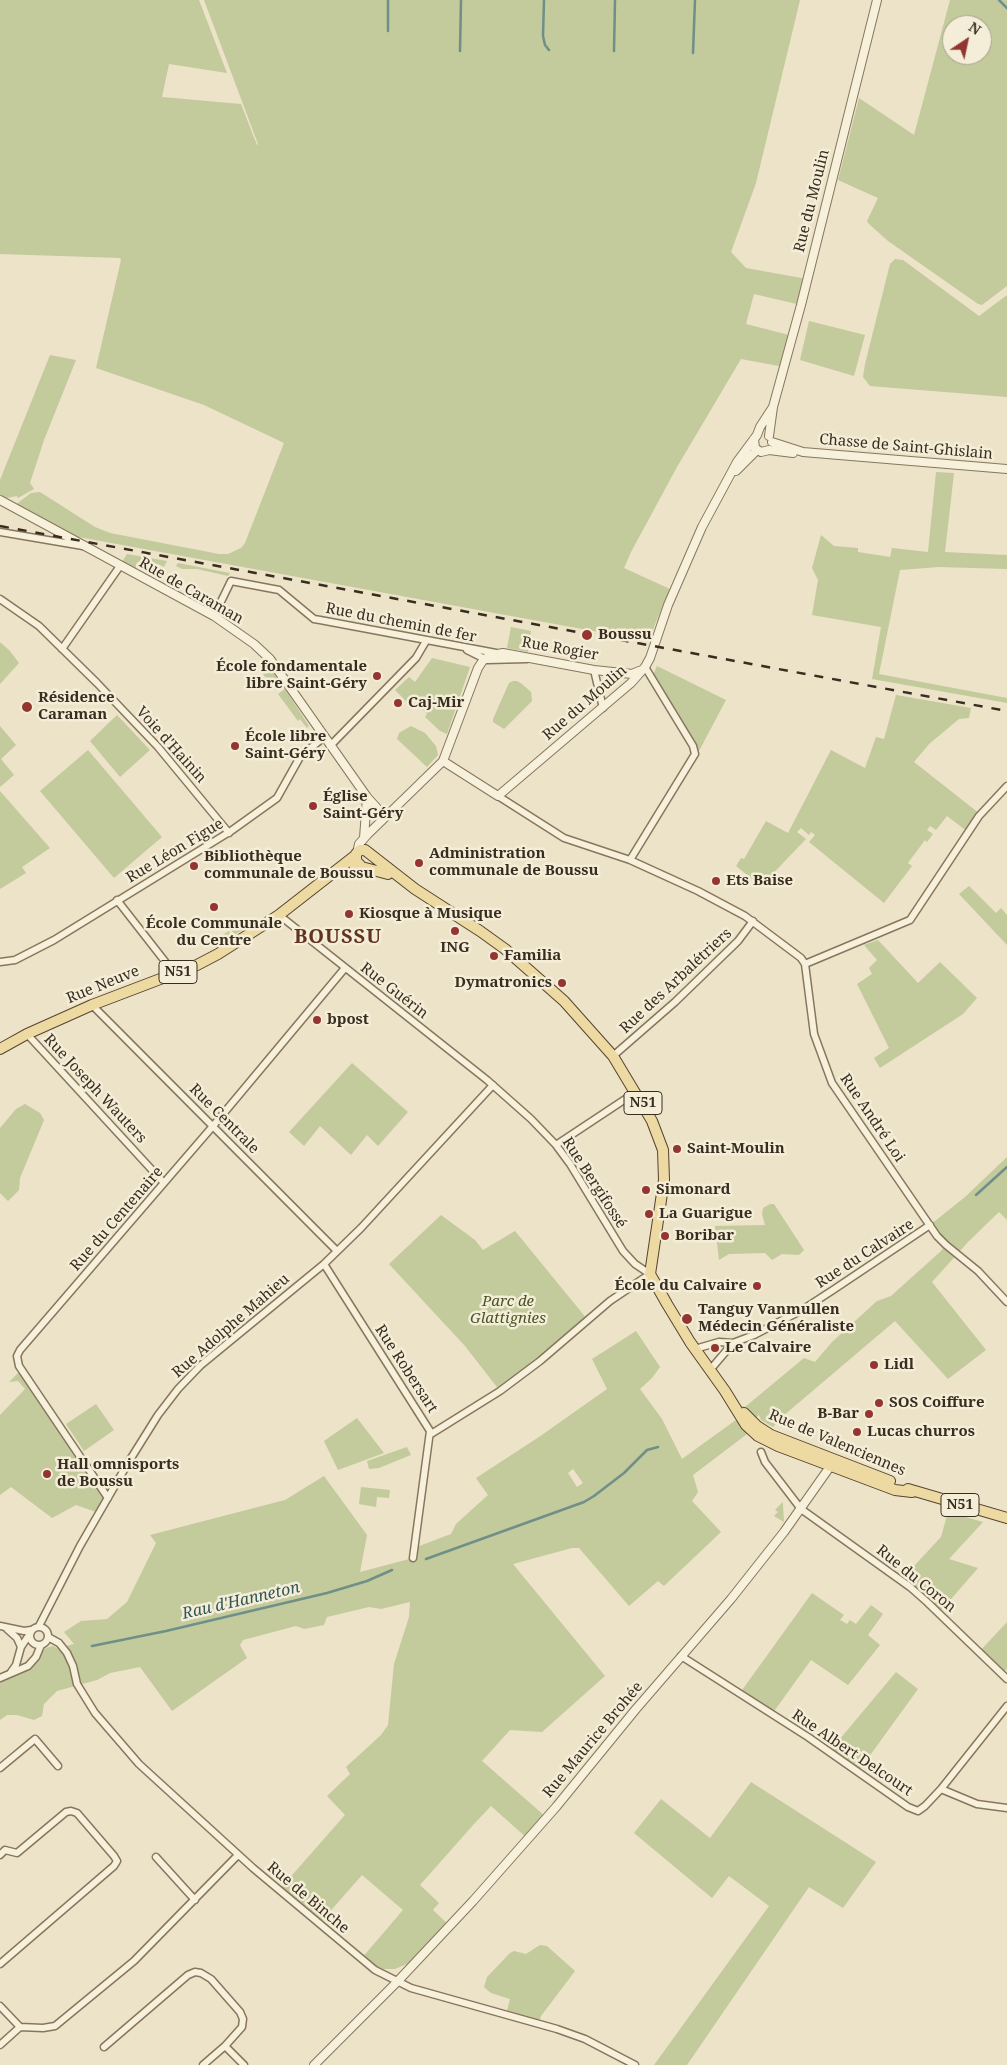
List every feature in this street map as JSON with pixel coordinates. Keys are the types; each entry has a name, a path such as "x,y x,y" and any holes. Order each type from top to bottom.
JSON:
{"main road":[{"name":"Rue Neuve","path":"0,1049 27,1034 92,1005 218,954 279,915 341,866 362,857"},
{"name":"N51","path":"362,857 480,931 521,962 569,1006 613,1056 636,1092 654,1126 663,1150 664,1180 650,1274 666,1304 710,1370"},
{"name":"Rue de Valenciennes","path":"710,1370 749,1423 772,1435 833,1463 912,1492 1007,1518"}],"street":[{"name":"Rue du Moulin","path":"770,442 773,408 801,305 876,0"},
{"name":"Rue du Moulin","path":"498,796 603,708 645,667 668,605 702,526 741,456 773,408"},
{"path":"763,433 770,442 761,452 754,445 755,437 763,433"},
{"name":"Chasse de Saint-Ghislain","path":"770,442 803,452 1007,469"},
{"name":"Rue du Moulin","path":"730,478 757,450"},
{"name":"Rue de Caraman","path":"0,500 214,616 254,644 270,659 367,797 385,817"},
{"path":"0,532 86,547"},
{"path":"62,649 120,566"},
{"name":"Rue du chemin de fer","path":"214,616 231,580 279,590 314,618 320,620 497,654"},
{"name":"Voie d'Hainin","path":"0,599 28,617 62,649 158,747 229,832"},
{"path":"330,746 416,658 426,641"},
{"path":"466,649 480,662 531,658"},
{"path":"362,857 358,846 443,761 480,662 497,654"},
{"name":"Rue Rogier","path":"497,654 531,658 594,670 632,674 645,667"},
{"path":"630,860 694,754 692,746 645,667"},
{"path":"594,670 603,708"},
{"name":"Rue Léon Figue","path":"0,962 15,960 54,940 229,832 278,798 300,757 324,736"},
{"path":"443,761 564,838 630,860 698,891 753,921 805,964 910,920 979,816 1007,786"},
{"path":"366,837 367,797"},
{"path":"117,900 174,973"},
{"name":"Rue Guérin","path":"279,915 494,1085"},
{"name":"Rue des Arbalétriers","path":"613,1056 675,1002 738,941 753,921"},
{"name":"Rue André Loi","path":"805,964 814,1034 829,1075 840,1094 946,1246 978,1271 1007,1302"},
{"name":"Rue du Centenaire","path":"108,1498 19,1366 17,1356 20,1350 346,968"},
{"name":"Rue Centrale","path":"92,1005 337,1251"},
{"name":"Rue Joseph Wauters","path":"27,1034 164,1183"},
{"name":"Rue Bergifossé","path":"494,1085 556,1145 570,1164 623,1251 635,1264 650,1274"},
{"name":"Rue Adolphe Mahieu","path":"39,1626 108,1498 158,1415 181,1385 201,1365 324,1264 361,1228 494,1085"},
{"path":"556,1145 636,1092"},
{"name":"Rue du Calvaire","path":"695,1349 719,1342 733,1343 754,1335 802,1310 930,1225"},
{"name":"Rue Robersart","path":"324,1264 430,1434 413,1558"},
{"path":"430,1434 500,1391 540,1361 610,1301 650,1274"},
{"name":"Rue du Calvaire","path":"710,1370 733,1343"},
{"path":"761,1452 765,1462 801,1509"},
{"name":"Rue Maurice Brohée","path":"314,2065 397,1982 503,1868 731,1599 801,1509 833,1463"},
{"name":"Rue du Coron","path":"801,1509 910,1587 1007,1679"},
{"path":"0,1678 28,1666 36,1657 41,1645 46,1642 48,1637 47,1631 39,1626 30,1632 21,1647 16,1665 10,1673"},
{"path":"3,1627 30,1632"},
{"path":"3,1627 17,1638 21,1647"},
{"path":"30,1632 32,1642 41,1645"},
{"name":"Rue de Binche","path":"48,1637 59,1643 67,1653 80,1690 95,1713 123,1747 238,1855 361,1959 397,1982 586,2039 634,2065"},
{"name":"Rue Albert Delcourt","path":"682,1656 808,1737 908,1807 918,1811 941,1789 1007,1706"},
{"path":"0,1768 35,1739 58,1766"},
{"path":"941,1789 977,1804 1007,1808"},
{"path":"0,1855 5,1850 17,1853 66,1812 71,1811 77,1813 114,1856 116,1861 114,1866 0,1964"},
{"path":"0,2006 20,2027 43,2028 55,2026 134,1961 238,1855"},
{"path":"156,1857 195,1900"},
{"path":"104,2047 180,1981 195,1972 205,1974 211,1979 242,2016 242,2027 225,2046 203,2065"},
{"path":"0,2045 20,2027"},
{"path":"225,2046 244,2065"}],"green space":[{"path":"0,0 199,0 227,73 169,64 162,97 241,104 257,145 204,0 800,0 756,183 731,252 746,268 807,279 801,305 754,294 746,324 793,336 784,367 741,359 677,467 631,552 624,568 670,589 648,641 62,534 14,506 31,493 40,492 95,527 110,533 219,554 228,554 241,548 245,543 284,443 204,405 96,368 120,258 0,254"},
{"path":"950,0 1007,0 1007,286 982,305 888,241 867,221 878,198 838,180 859,98 914,135 942,30 942,65 992,65 992,15 946,15"},
{"path":"895,259 903,260 979,316 1007,295 1007,397 870,386 863,377 865,364 890,264"},
{"path":"809,321 865,335 854,376 800,360"},
{"path":"50,355 76,360 44,440 30,483 34,489 18,498 17,496 7,498 0,495 0,480"},
{"path":"936,472 954,473 945,552 1007,555 1007,569 939,567 900,570 879,674 1007,698 1007,703 872,679 881,627 812,615 818,580 812,568 821,535 834,546 858,548 858,552 890,557 892,548 928,552"},
{"path":"127,554 167,561 164,567 158,564 155,569 140,560 136,568 122,562"},
{"path":"178,563 230,573 228,576 197,569 182,569 176,566"},
{"path":"511,627 531,631 528,652 507,648"},
{"path":"0,642 19,663 0,684"},
{"path":"432,658 470,667 447,734 440,731 425,717 427,714 414,701 409,704 395,690 409,677 415,682"},
{"path":"657,666 726,700 699,751 653,675"},
{"path":"271,669 282,685 275,690 263,674"},
{"path":"513,681 522,684 531,692 532,701 504,729 493,722 493,719 509,683"},
{"path":"285,689 309,726 307,728 300,719 298,721 278,694"},
{"path":"896,695 971,708 969,718 959,719 929,744 914,762 980,814 968,832 947,816 936,830 930,826 927,830 933,834 927,842 925,840 908,863 912,866 884,903 809,842 815,835 811,832 809,835 801,828 797,832 806,839 761,886 736,866 741,858 744,859 766,821 788,833 831,750 865,768 876,737 884,739"},
{"path":"117,715 150,750 120,777 90,741"},
{"path":"0,726 16,745 1,759 14,775 0,787"},
{"path":"411,726 425,733 436,746 438,755 427,767 397,739 399,733"},
{"path":"88,750 162,837 114,878 40,791"},
{"path":"0,791 50,848 22,867 26,873 0,889"},
{"path":"969,886 996,913 1001,908 1007,915 1007,945 959,894"},
{"path":"248,920 251,925 234,935 231,929"},
{"path":"229,931 232,937 214,947 211,942"},
{"path":"878,940 918,983 940,962 977,998 963,1014 880,1068 874,1058 889,1048 857,984 872,974 869,968 877,960 864,945"},
{"path":"352,1063 408,1112 378,1146 367,1135 351,1155 320,1126 304,1146 289,1132"},
{"path":"25,1104 40,1113 44,1120 20,1178 19,1190 8,1201 0,1193 0,1128 16,1109"},
{"path":"1007,1157 1007,1220 999,1212 968,1242 932,1282 986,1350 948,1379 895,1321 783,1416 773,1427 761,1420 759,1415 751,1421 736,1404 745,1407 804,1358 815,1362 832,1342 877,1301 891,1296 941,1251 946,1245 930,1225 965,1197"},
{"path":"774,1204 804,1250 799,1255 782,1254 772,1260 765,1253 729,1254 719,1260 715,1226 765,1225 762,1214 763,1208"},
{"name":"Parc de Glattignies","path":"441,1215 475,1240 483,1250 515,1231 587,1319 500,1391 465,1346 389,1264"},
{"path":"636,1331 660,1367 640,1389 662,1419 682,1459 740,1417 751,1431 693,1475 698,1492 692,1501 721,1532 664,1586 658,1581 629,1606 579,1548 572,1548 513,1564 605,1676 542,1732 510,1730 482,1761 546,1817 528,1839 491,1806 474,1824 420,1885 439,1903 433,1910 450,1926 413,1966 409,1963 395,1969 383,1969 361,1959 403,1910 362,1875 319,1924 279,1890 345,1815 327,1796 350,1774 346,1767 381,1735 388,1725 394,1664 409,1617 410,1602 381,1609 369,1607 327,1617 324,1625 304,1629 296,1626 243,1640 240,1645 247,1658 172,1711 140,1667 110,1673 97,1680 57,1691 44,1704 42,1716 34,1720 17,1715 7,1715 0,1720 0,1678 28,1666 46,1648 53,1646 66,1653 62,1647 74,1644 64,1632 81,1621 107,1619 127,1602 156,1543 150,1535 285,1500 324,1476 367,1535 360,1572 413,1558 414,1548 451,1534 456,1524 488,1495 476,1478 607,1389 592,1359","holes":["573,1469 583,1483 577,1487 568,1473"]},
{"path":"21,1370 108,1498 99,1513 76,1505 52,1518 11,1487 0,1495 0,1415 25,1389 18,1381 9,1382"},
{"path":"96,1404 114,1430 84,1451 66,1424"},
{"path":"357,1418 384,1453 338,1470 324,1441"},
{"path":"407,1447 411,1455 379,1468 369,1469 367,1461"},
{"path":"361,1487 390,1490 389,1498 377,1497 376,1507 359,1504"},
{"path":"783,1502 784,1522 774,1516 778,1512 775,1510"},
{"path":"948,1512 983,1522 949,1559 978,1568 939,1613 901,1580 941,1537"},
{"path":"812,1593 844,1615 840,1620 847,1624 850,1620 856,1624 871,1605 883,1614 868,1635 880,1645 848,1685 811,1660 772,1714 740,1693"},
{"path":"1007,1622 1007,1669 1002,1673 979,1652"},
{"path":"896,1672 918,1689 858,1772 829,1752"},
{"path":"751,1782 876,1862 843,1908 809,1887 687,2065 654,2065 769,1906 729,1876 712,1898 634,1833 661,1799 710,1838"},
{"path":"540,1945 547,1946 575,1971 541,2016 538,2024 506,2015 510,1999 491,1993 484,1987 487,1977 510,1953 514,1951 526,1954"}],"waterway":[{"path":"388,0 388,31"},
{"path":"460,51 461,0"},
{"path":"544,0 543,36 545,45 549,50"},
{"path":"614,51 615,0"},
{"path":"693,53 695,0"},
{"path":"999,0 1007,8"},
{"path":"976,1195 1007,1167"},
{"name":"Rau d'Hanneton","path":"426,1559 584,1502 624,1473 647,1450 658,1447"},
{"name":"Rau d'Hanneton","path":"92,1646 166,1631 327,1593 367,1581 392,1570"}],"railway":[{"path":"0,526 1007,711"}],"place":[{"name":"Boussu","path":"587,635"},
{"name":"École fondamentale libre Saint-Géry","path":"377,676"},
{"name":"Caj-Mir","path":"398,703"},
{"name":"Résidence Caraman","path":"27,707"},
{"name":"École libre Saint-Géry","path":"235,746"},
{"name":"Église Saint-Géry","path":"313,806"},
{"name":"Administration communale de Boussu","path":"419,863"},
{"name":"Bibliothèque communale de Boussu","path":"194,866"},
{"name":"Ets Baise","path":"716,881"},
{"name":"École Communale du Centre","path":"214,907"},
{"name":"Kiosque à Musique","path":"349,914"},
{"name":"ING","path":"455,931"},
{"name":"Familia","path":"494,956"},
{"name":"Dymatronics","path":"562,983"},
{"name":"bpost","path":"317,1020"},
{"name":"Saint-Moulin","path":"677,1149"},
{"name":"Simonard","path":"646,1190"},
{"name":"La Guarigue","path":"649,1214"},
{"name":"Boribar","path":"665,1236"},
{"name":"École du Calvaire","path":"757,1286"},
{"name":"Tanguy Vanmullen Médecin Généraliste","path":"687,1319"},
{"name":"Le Calvaire","path":"715,1348"},
{"name":"Lidl","path":"874,1365"},
{"name":"SOS Coiffure","path":"879,1403"},
{"name":"B-Bar","path":"869,1414"},
{"name":"Lucas churros","path":"857,1432"},
{"name":"Hall omnisports de Boussu","path":"47,1474"}],"district":[{"name":"BOUSSU","path":"338,937"}]}
